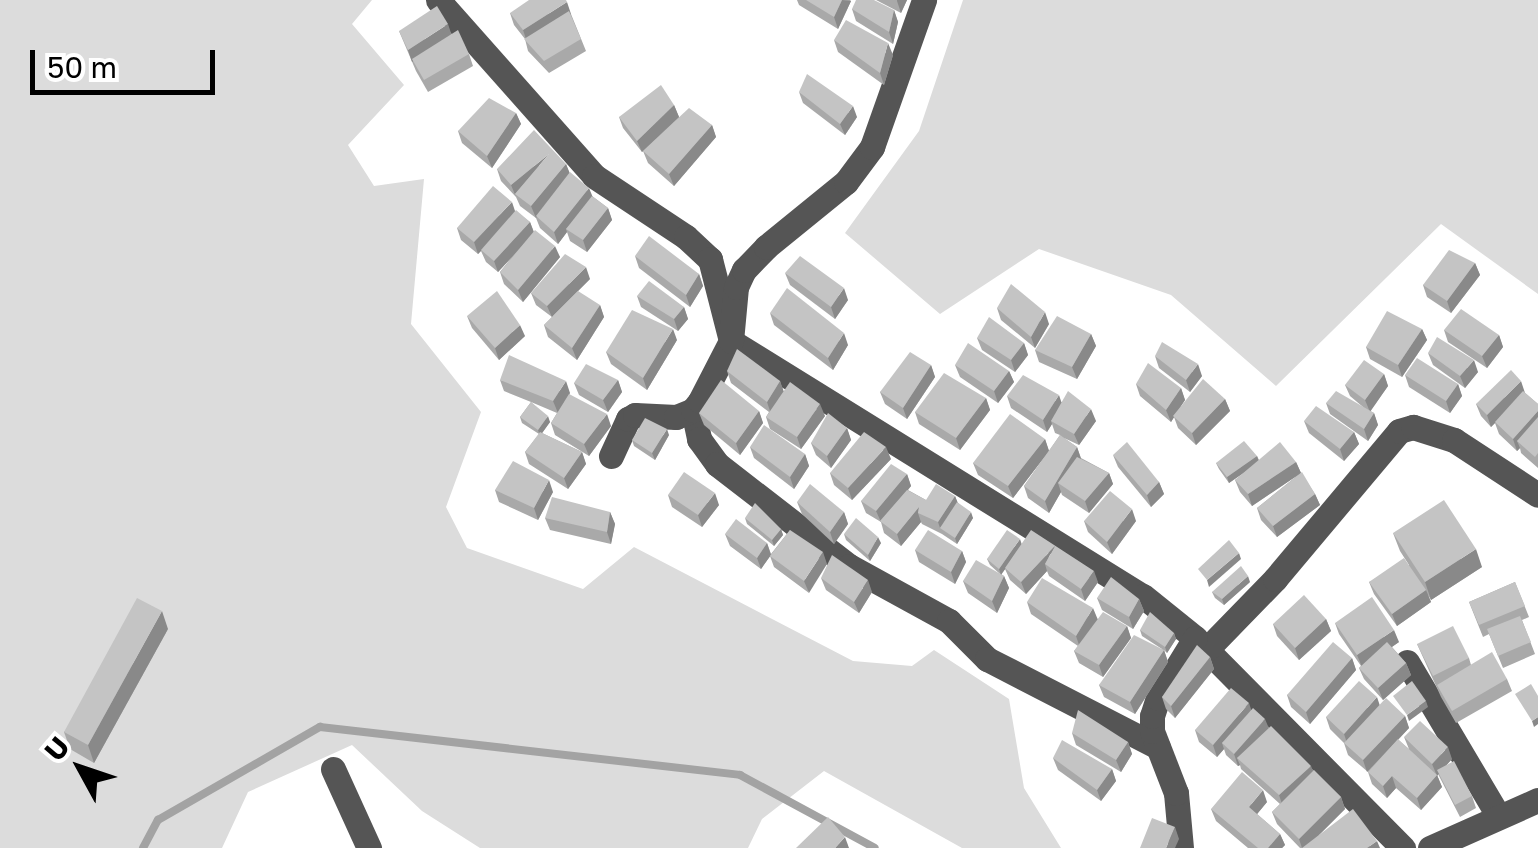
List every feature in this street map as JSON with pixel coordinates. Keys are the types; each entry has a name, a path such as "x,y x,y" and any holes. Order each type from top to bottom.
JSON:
{"street":[{"path":"438,0 594,176 686,236 710,259 730,341 1122,581 1201,644 1403,848"},
{"path":"924,0 872,147 846,182 766,246 744,270 736,287 730,341 694,410 699,439 716,464 849,566 949,621 987,659 1158,746"},
{"path":"611,456 628,418 676,417 694,410"},
{"path":"1181,848 1176,792 1152,731 1158,698 1201,644 1275,579 1399,431 1413,426 1454,440 1538,495"},
{"path":"1406,662 1498,816"},
{"path":"334,769 369,848"},
{"path":"1430,848 1538,800"}],"shaded area":[{"path":"0,0 372,0 352,24 404,85 348,145 374,186 424,179 411,324 481,412 446,507 467,548 583,589 634,547 853,661 912,666 934,650 1009,699 1024,788 1061,848 962,848 824,771 762,819 748,848 480,848 422,811 352,745 248,792 222,848 0,848"},
{"path":"963,0 1538,0 1538,294 1441,224 1276,386 1171,295 1039,249 940,314 845,233 919,131"}],"building":[{"path":"529,0 567,2 523,30 510,13"},
{"path":"806,0 842,0 834,17"},
{"path":"856,0 874,0 894,10 889,32 852,9"},
{"path":"437,6 448,24 408,50 399,31"},
{"path":"569,11 581,39 544,61 524,39"},
{"path":"846,20 888,43 880,73 834,40"},
{"path":"458,30 469,54 424,80 412,59"},
{"path":"807,74 853,106 840,124 799,92"},
{"path":"661,85 674,105 637,141 619,117"},
{"path":"489,98 516,113 487,156 458,131"},
{"path":"689,108 712,125 669,174 643,151"},
{"path":"534,130 566,164 531,206 515,194 549,154 511,185 497,169"},
{"path":"570,172 589,188 554,232 536,216"},
{"path":"493,186 512,202 474,242 457,228"},
{"path":"592,196 608,208 583,240 566,229"},
{"path":"516,210 530,222 494,261 481,250"},
{"path":"535,230 555,246 518,290 500,272"},
{"path":"649,236 699,274 686,295 635,256"},
{"path":"1449,250 1475,263 1447,301 1423,285"},
{"path":"565,254 586,267 547,306 531,293"},
{"path":"800,256 844,288 831,307 785,273"},
{"path":"649,281 684,307 674,319 637,296"},
{"path":"1011,284 1045,312 1031,337 997,308"},
{"path":"787,288 844,333 828,358 770,313"},
{"path":"497,291 520,325 495,348 467,316"},
{"path":"578,291 600,305 572,348 544,325"},
{"path":"1461,309 1499,335 1482,356 1444,330"},
{"path":"632,310 673,329 643,378 606,352"},
{"path":"1387,311 1422,329 1398,365 1366,347"},
{"path":"1057,316 1091,334 1072,367 1035,350"},
{"path":"989,317 1024,343 1011,360 977,338"},
{"path":"1437,337 1474,360 1460,376 1428,353"},
{"path":"1162,342 1198,364 1186,380 1155,356"},
{"path":"968,343 1009,371 994,391 955,365"},
{"path":"737,349 780,381 767,402 727,371"},
{"path":"910,352 931,365 903,408 880,392"},
{"path":"509,355 566,381 553,401 500,380"},
{"path":"1417,358 1458,384 1446,401 1405,375"},
{"path":"1364,360 1384,374 1365,400 1345,385"},
{"path":"1148,363 1181,388 1166,410 1136,384"},
{"path":"586,364 618,380 603,400 574,383"},
{"path":"1511,370 1521,381 1487,415 1476,404"},
{"path":"944,373 986,398 956,438 915,412"},
{"path":"1023,375 1059,395 1043,420 1007,396"},
{"path":"1203,379 1225,399 1192,433 1173,416"},
{"path":"721,380 759,411 736,443 699,413"},
{"path":"790,382 820,404 797,437 766,417"},
{"path":"1068,391 1091,409 1074,434 1051,421"},
{"path":"1336,391 1374,413 1364,429 1326,403"},
{"path":"1523,391 1538,404 1538,411 1513,439 1495,422"},
{"path":"569,394 607,414 584,444 551,423"},
{"path":"531,402 548,416 538,430 520,417"},
{"path":"1316,406 1354,432 1340,449 1304,421"},
{"path":"828,413 847,428 827,456 811,443"},
{"path":"1010,414 1045,439 1008,486 973,463"},
{"path":"1538,417 1538,453 1535,457 1517,441"},
{"path":"645,418 667,429 652,453 632,440"},
{"path":"764,425 805,454 790,477 750,447"},
{"path":"540,432 582,452 564,478 525,452"},
{"path":"864,432 886,447 848,488 830,473"},
{"path":"1060,435 1077,447 1045,501 1024,486"},
{"path":"1244,441 1257,456 1227,477 1216,463"},
{"path":"1127,442 1159,482 1147,495 1113,455"},
{"path":"1280,442 1296,462 1248,494 1235,480"},
{"path":"1077,457 1109,473 1085,501 1058,483"},
{"path":"513,461 549,480 534,508 495,490"},
{"path":"891,464 907,474 876,511 861,501"},
{"path":"684,472 715,493 698,515 668,495"},
{"path":"1302,472 1315,494 1273,526 1257,508"},
{"path":"810,484 844,512 830,532 797,502"},
{"path":"936,484 955,496 938,522 918,513 919,507 897,534 880,521 907,490 926,500"},
{"path":"1110,491 1132,509 1107,542 1084,521"},
{"path":"552,497 610,512 607,532 545,518"},
{"path":"1444,500 1476,549 1425,582 1393,533"},
{"path":"957,502 971,512 955,538 940,528"},
{"path":"755,503 781,529 772,540 745,518"},
{"path":"856,518 878,537 868,555 844,534"},
{"path":"736,519 767,543 757,558 725,534"},
{"path":"790,530 823,552 804,581 770,556"},
{"path":"928,530 962,551 951,572 915,550"},
{"path":"1007,530 1020,539 999,569 987,559"},
{"path":"1031,530 1094,571 1081,589 1045,564 1055,546 1021,582 1005,568"},
{"path":"1229,540 1239,553 1207,580 1198,569"},
{"path":"832,555 868,580 854,602 821,578"},
{"path":"1404,558 1426,590 1392,614 1369,582"},
{"path":"976,560 1004,576 992,601 963,581"},
{"path":"1241,566 1248,576 1222,599 1212,592"},
{"path":"1111,577 1139,599 1129,617 1097,598"},
{"path":"1042,578 1093,608 1076,636 1027,602"},
{"path":"1515,582 1525,606 1479,625 1469,602"},
{"path":"1304,595 1326,619 1295,648 1273,624"},
{"path":"1372,597 1394,630 1357,655 1335,623"},
{"path":"137,598 162,611 88,745 64,732"},
{"path":"1103,612 1127,626 1099,665 1074,651"},
{"path":"1150,612 1174,633 1165,647 1140,630"},
{"path":"1520,616 1531,642 1498,656 1487,629"},
{"path":"1453,626 1469,658 1433,676 1417,644"},
{"path":"1134,635 1164,650 1130,702 1099,685"},
{"path":"1333,642 1352,658 1306,712 1287,695"},
{"path":"1387,642 1406,663 1378,688 1359,668"},
{"path":"1197,645 1210,657 1171,706 1162,697"},
{"path":"1492,652 1507,679 1452,711 1437,685"},
{"path":"1359,681 1377,697 1344,734 1326,717"},
{"path":"1412,681 1426,701 1407,715 1393,696"},
{"path":"1531,684 1538,696 1538,717 1532,721 1515,694"},
{"path":"1231,688 1249,703 1213,745 1195,730"},
{"path":"1386,698 1405,716 1363,760 1344,743"},
{"path":"1253,708 1265,719 1234,754 1222,743"},
{"path":"1078,710 1128,742 1116,760 1072,733"},
{"path":"1420,721 1448,747 1432,764 1404,737"},
{"path":"1271,726 1311,766 1279,795 1237,758"},
{"path":"1398,739 1437,775 1417,798 1392,776 1383,786 1368,772"},
{"path":"1062,740 1112,769 1097,790 1053,758"},
{"path":"1454,761 1472,796 1455,805 1437,770"},
{"path":"1314,770 1341,797 1299,839 1272,812"},
{"path":"1242,772 1263,790 1249,807 1280,834 1268,848 1258,848 1211,809"},
{"path":"1353,809 1377,841 1367,848 1302,848"},
{"path":"828,817 845,837 835,848 796,848"},
{"path":"1152,818 1175,827 1166,848 1140,848"}],"waterway":[{"path":"143,848 158,820 320,727 740,775 875,848"}]}
